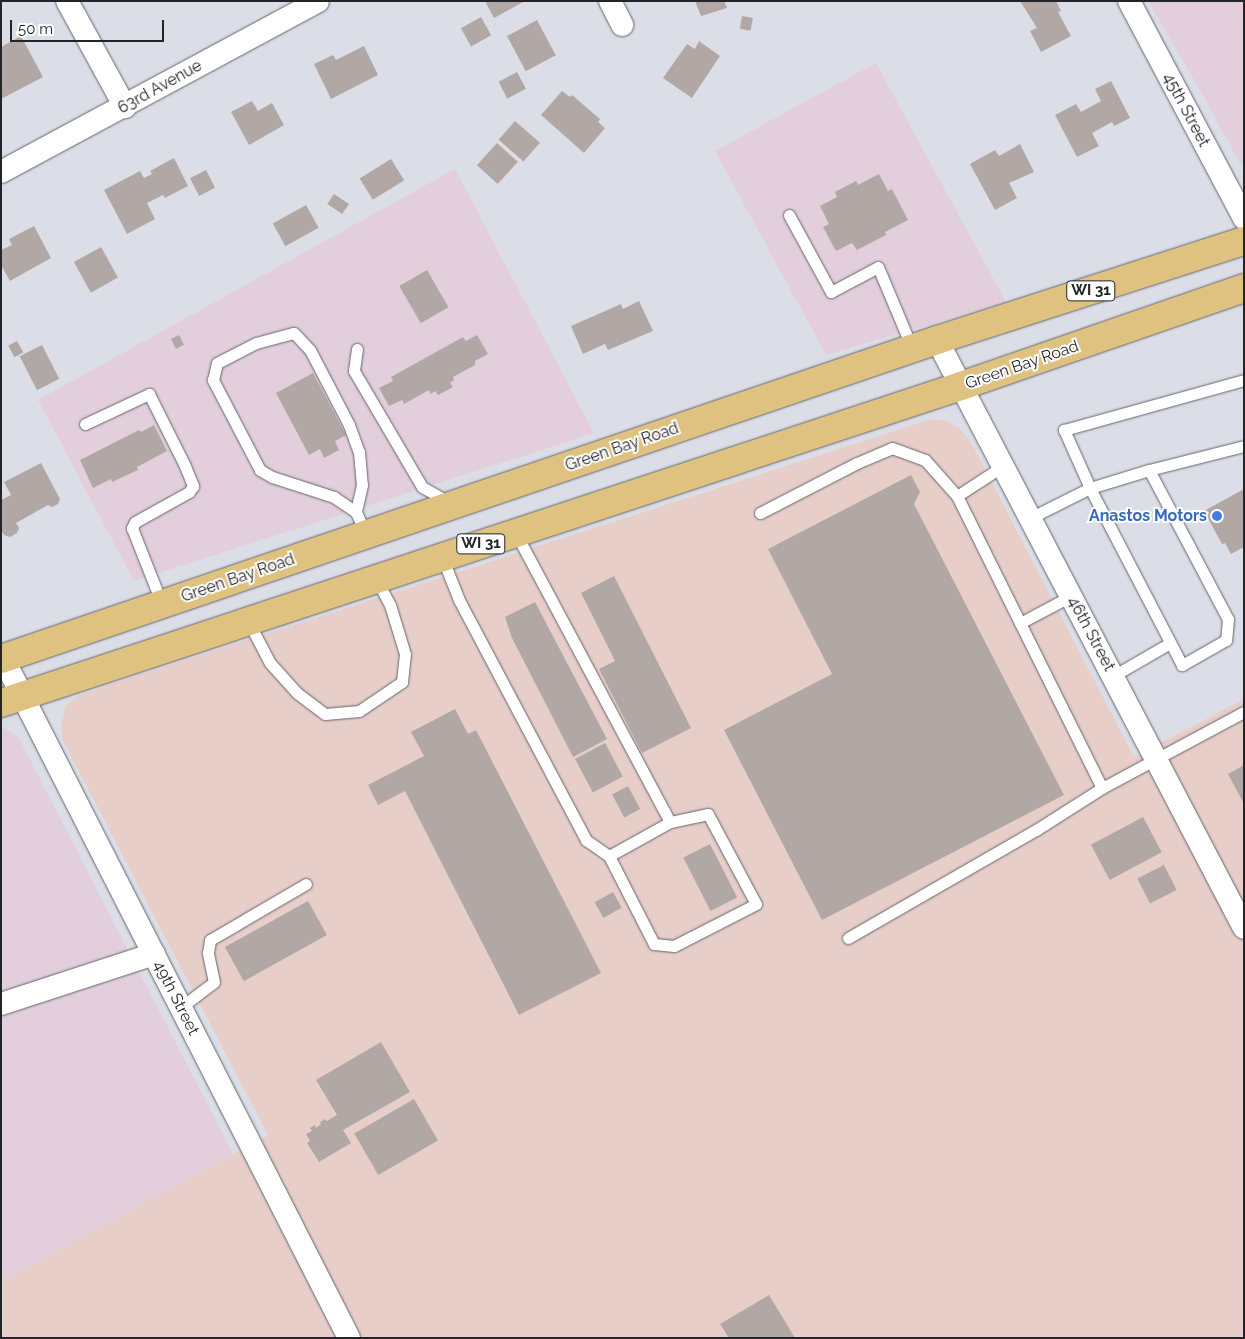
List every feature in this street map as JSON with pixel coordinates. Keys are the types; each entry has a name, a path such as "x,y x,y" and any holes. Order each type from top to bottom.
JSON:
{"main road":[{"name":"Green Bay Road","path":"2,656 162,604 361,523 453,504 912,348 1244,241"},
{"name":"Green Bay Road","path":"12,699 961,386 1244,288"}],"street":[{"path":"67,1 125,107"},
{"name":"63rd Avenue","path":"1,172 125,107 318,1"},
{"path":"610,1 622,25"},
{"name":"45th Street","path":"1129,1 1244,218"},
{"name":"46th Street","path":"937,340 1244,928"},
{"name":"49th Street","path":"2,656 12,699 154,954 349,1338"},
{"path":"1,1004 154,954"}],"lane":[{"path":"789,215 831,292 878,268 912,348"},
{"path":"294,333 310,350 349,425 359,452 362,484 361,523 334,497 272,477 260,470 213,380 217,363 256,343 294,333"},
{"path":"356,349 354,371 422,488 453,504"},
{"path":"1149,470 1228,619 1226,640 1182,665 1090,488 1064,430 1244,380"},
{"path":"85,424 149,394 186,466 193,486 190,492 135,522 132,528 162,604"},
{"path":"1030,518 1090,488 1149,470 1244,446"},
{"path":"760,513 857,463 892,448 925,460 957,496 1102,788"},
{"path":"957,496 1003,466"},
{"path":"516,532 670,822"},
{"path":"442,557 459,600 586,840 609,856 654,944 674,946 756,904 708,814 670,822 609,856"},
{"path":"248,621 270,662 297,693 325,714 359,711 402,682 405,654 390,605 376,579"},
{"path":"1020,623 1071,596"},
{"path":"1113,676 1170,643"},
{"path":"848,938 1036,830 1102,788 1244,712"},
{"path":"181,1007 214,982 208,953 210,940 306,884"}],"shaded area":[{"path":"1148,1 1244,1 1244,170 1197,85"},
{"path":"876,63 1006,302 826,355 715,151"},
{"path":"455,169 594,433 134,581 38,400"},
{"path":"932,419 948,421 959,428 972,444 1134,757 1244,699 1244,1338 1,1338 1,1282 268,1135 62,739 61,724 66,705 77,696 123,680"},
{"path":"1,726 18,737 233,1154 1,1282"}],"building":[{"path":"485,1 525,1 494,18"},
{"path":"695,1 724,1 727,8 701,16"},
{"path":"1020,1 1056,1 1061,11 1058,12 1071,36 1041,52 1030,31 1037,28"},
{"path":"742,16 753,18 751,31 740,29"},
{"path":"481,17 491,35 471,47 461,28"},
{"path":"537,20 556,55 526,71 507,36"},
{"path":"21,36 43,77 1,99 1,47"},
{"path":"699,41 720,56 692,98 663,78 687,44 695,49"},
{"path":"364,46 378,75 331,99 314,64 333,55 336,60"},
{"path":"517,72 526,89 507,99 498,82"},
{"path":"1111,81 1130,118 1114,126 1112,122 1092,133 1099,146 1077,157 1055,115 1076,104 1081,112 1101,101 1095,89"},
{"path":"562,91 570,97 572,95 600,119 598,122 605,128 584,153 541,115"},
{"path":"252,101 258,111 272,103 284,125 249,145 231,112"},
{"path":"515,121 540,143 524,162 499,140"},
{"path":"497,143 518,162 498,184 477,165"},
{"path":"1020,144 1034,172 1009,183 1017,198 995,210 970,164 995,150 999,156"},
{"path":"174,158 188,186 165,198 163,195 147,203 155,219 127,234 104,190 140,171 144,178 152,174 150,171"},
{"path":"391,159 404,180 373,200 360,179"},
{"path":"206,170 215,188 199,196 190,178"},
{"path":"879,174 888,191 892,189 908,220 885,232 886,235 857,250 852,243 836,251 823,227 829,224 820,206 837,197 835,192 856,181 858,185"},
{"path":"334,194 349,204 342,214 327,204"},
{"path":"306,205 319,228 285,246 273,223"},
{"path":"34,226 51,258 10,281 1,265 1,250 12,245 9,239"},
{"path":"101,247 118,278 91,293 74,262"},
{"path":"427,270 448,307 421,323 399,286"},
{"path":"639,301 653,331 608,350 605,344 583,354 571,326 621,304 623,309"},
{"path":"179,335 184,345 176,349 171,339"},
{"path":"477,335 488,354 475,361 475,365 453,377 454,380 450,383 453,387 438,395 435,391 431,394 429,390 404,404 402,400 389,406 379,388 393,381 391,377 463,337 466,341"},
{"path":"17,341 23,352 15,357 8,346"},
{"path":"42,345 59,379 37,390 20,356"},
{"path":"313,373 346,435 335,441 339,450 324,458 320,449 309,455 276,393"},
{"path":"154,425 167,451 137,467 138,470 112,482 111,479 93,488 80,460 139,430 141,432"},
{"path":"41,463 60,499 58,504 52,507 48,505 16,523 19,528 17,533 10,537 4,535 1,530 1,500 11,495 4,482"},
{"path":"911,475 920,492 914,504 1064,795 822,920 724,730 832,674 768,549"},
{"path":"1244,489 1244,547 1231,554 1225,543 1222,544 1204,511"},
{"path":"614,576 691,728 642,753 599,669 615,661 581,593"},
{"path":"535,602 607,739 573,757 512,638 505,617"},
{"path":"455,709 468,734 476,730 601,973 519,1015 405,791 378,805 368,785 424,756 411,732"},
{"path":"605,743 623,777 593,793 575,759"},
{"path":"1244,765 1244,804 1228,774"},
{"path":"628,786 640,809 624,817 612,794"},
{"path":"1143,817 1162,852 1110,880 1091,845"},
{"path":"710,844 737,897 711,911 683,858"},
{"path":"1164,865 1177,890 1150,904 1137,879"},
{"path":"613,892 622,908 603,918 595,902"},
{"path":"308,901 327,935 244,981 225,947"},
{"path":"381,1042 410,1092 343,1130 351,1143 319,1162 307,1143 310,1141 306,1134 312,1131 310,1128 315,1125 316,1128 321,1124 320,1122 325,1119 327,1121 337,1115 316,1080"},
{"path":"414,1099 438,1141 378,1175 354,1134"},
{"path":"769,1295 795,1338 729,1338 720,1324"}],"place":[{"name":"Anastos Motors","path":"1217,516"}]}
